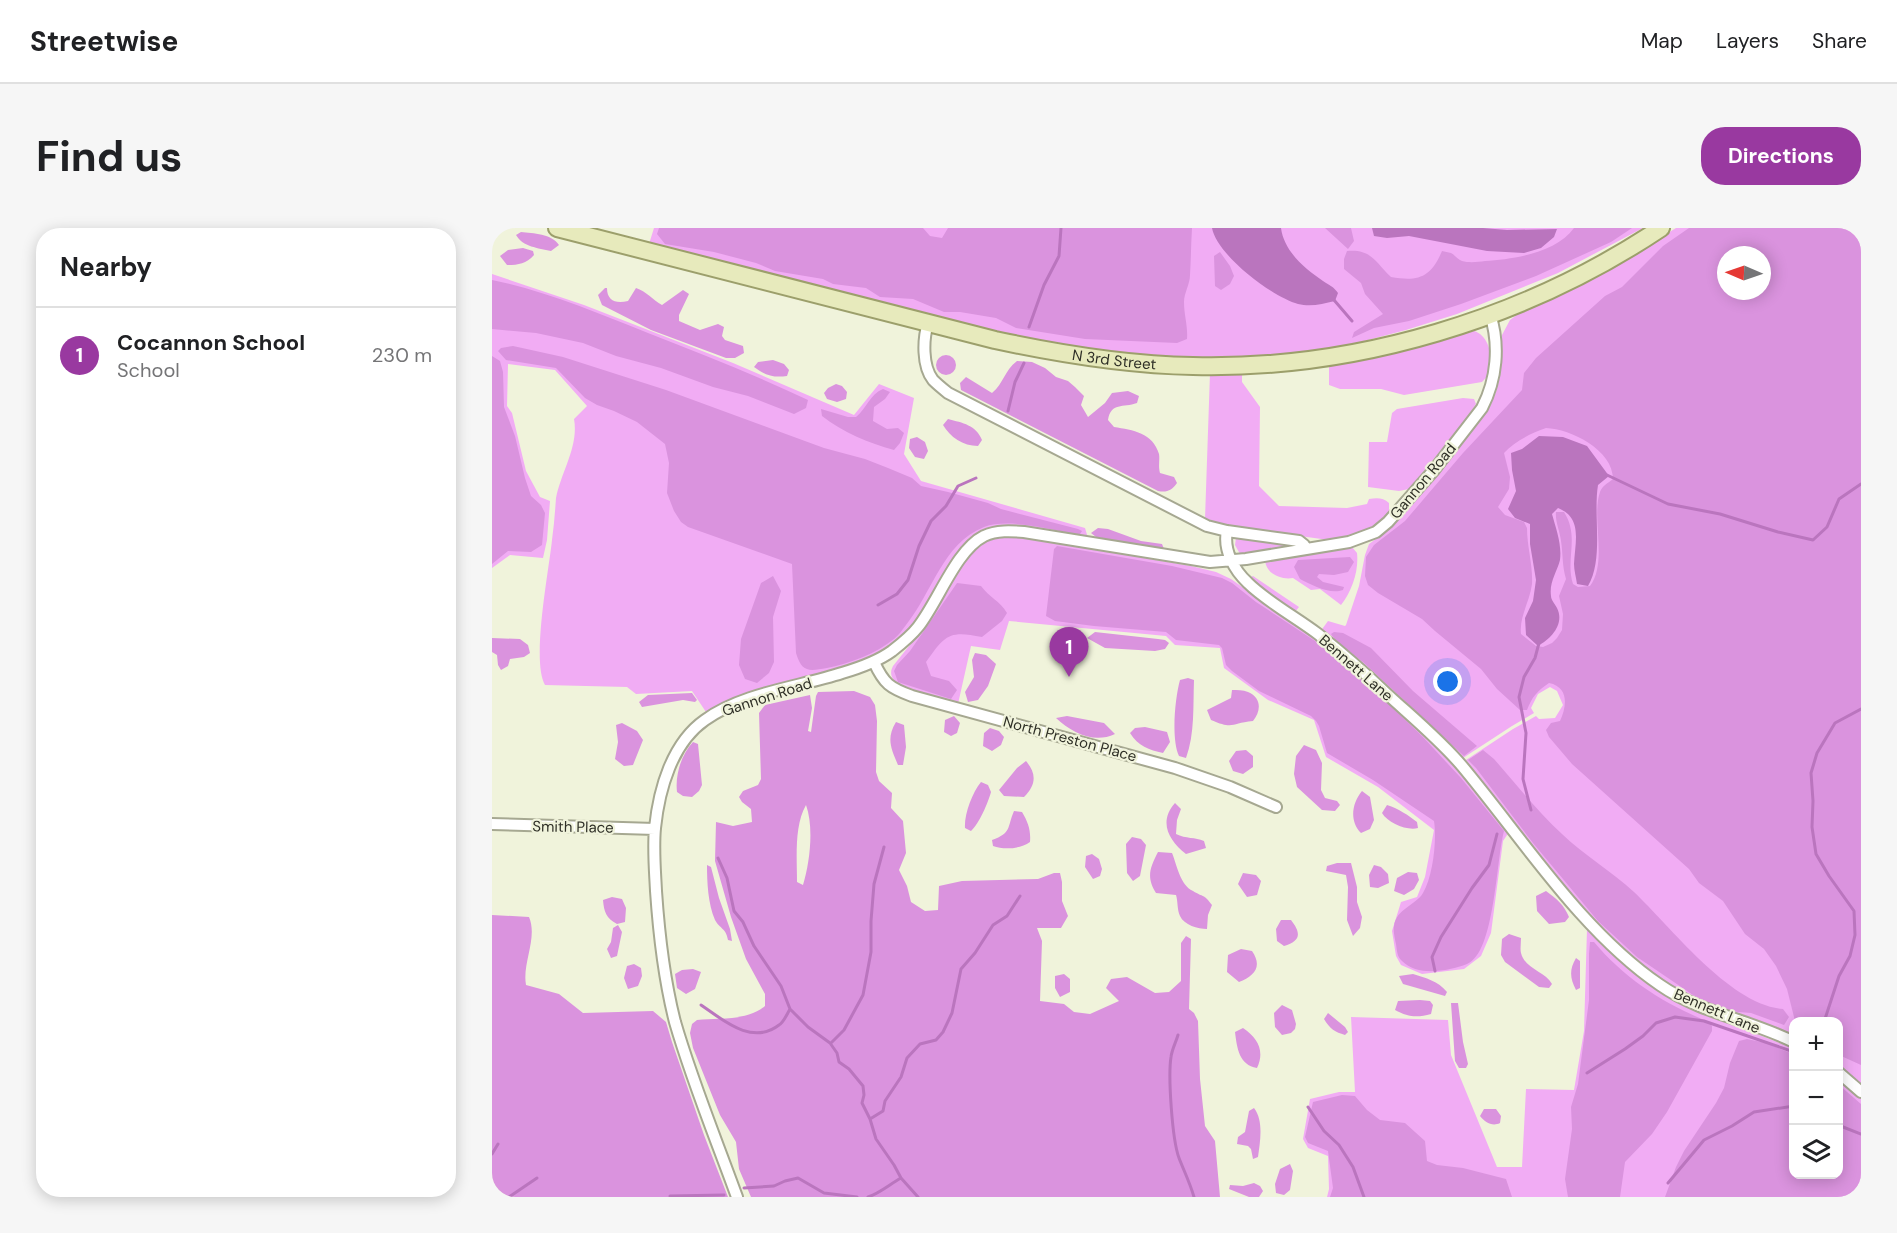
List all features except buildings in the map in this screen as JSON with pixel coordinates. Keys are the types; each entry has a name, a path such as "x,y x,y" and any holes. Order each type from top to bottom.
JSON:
{"main road":[{"name":"N 3rd Street","path":"557,228 928,323 1044,350 1113,361 1193,366 1286,362 1375,348 1434,333 1490,314 1580,275 1661,228"}],"street":[{"name":"Gannon Road","path":"737,1197 681,1041 670,998 657,910 655,830 673,760 687,736 706,719 738,702 831,677 874,662 889,654 919,626 964,553 984,536 996,532 1024,532 1210,562 1232,561 1349,542 1376,532 1408,501 1482,408 1493,379 1496,342 1490,314"},
{"path":"928,323 925,352 929,371 933,379 948,393 1207,526 1227,531"},
{"name":"Gannon Road","path":"1227,531 1299,542 1306,549"},
{"name":"Bennett Lane","path":"1227,531 1225,540 1227,550 1239,572 1249,584 1318,634 1364,673 1460,763 1590,924 1628,960 1660,986 1692,1003 1789,1040"},
{"name":"North Preston Place","path":"874,662 879,673 892,688 912,696 1175,768 1230,787 1276,807"},
{"name":"Smith Place","path":"492,824 655,830"},
{"path":"1843,1076 1861,1092"}],"shaded area":[{"path":"654,228 1643,228 1558,273 1457,314 1406,330 1334,349 1237,358 1164,358 1086,350 1004,334 649,244"},
{"path":"659,228 923,228 930,236 942,238 948,228 1192,228 1190,278 1184,302 1187,339 1177,343 1085,339 1016,328 996,318 960,312 944,312 913,299 880,297 866,288 833,284 823,279 775,271 756,263 714,252 665,244 657,234"},
{"path":"1212,228 1281,228 1286,244 1296,258 1338,293 1335,301 1303,305 1274,293 1247,274 1235,262 1216,239"},
{"path":"1325,228 1351,228 1354,241 1348,249"},
{"path":"1372,228 1557,229 1554,237 1541,248 1524,253 1487,251 1409,236 1387,238 1374,236"},
{"path":"1574,228 1632,228 1611,242 1536,276 1461,304 1409,321 1374,328 1352,338 1354,332 1383,314 1365,294 1361,283 1344,269 1347,251 1368,254 1391,277 1409,279 1423,276 1428,272 1442,251 1468,262 1509,259 1546,249 1566,237"},
{"path":"1676,228 1861,228 1861,1086 1843,1070 1843,1017 1789,1017 1789,1035 1729,1013 1682,992 1636,960 1580,905 1466,764 1466,760 1536,716 1539,719 1555,718 1563,705 1557,691 1550,687 1538,694 1531,708 1534,713 1460,758 1320,632 1328,621 1346,625 1359,586 1369,544 1392,527 1405,513 1490,406 1500,376 1502,335 1510,320 1605,272"},
{"path":"1689,228 1861,228 1861,1065 1843,1057 1843,1017 1794,1017 1787,989 1776,966 1764,949 1745,934 1723,901 1699,883 1689,869 1572,764 1549,737 1546,730 1551,723 1560,721 1565,703 1563,693 1556,685 1549,683 1535,695 1527,710 1520,710 1497,689 1481,669 1422,619 1368,585 1365,576 1366,557 1374,545 1405,521 1463,453 1522,390 1524,373 1536,358 1605,296 1622,287 1663,246","holes":["1546,428 1578,437 1598,450 1606,459 1613,479 1601,490 1598,503 1598,565 1590,586 1578,587 1573,584 1570,566 1572,539 1569,521 1564,512 1556,512 1566,579 1559,596 1563,614 1562,630 1552,643 1543,647 1536,646 1521,634 1522,621 1532,584 1527,528 1524,522 1505,515 1498,507 1509,489 1510,477 1504,453 1535,432"]},
{"path":"521,232 547,236 559,245 551,251 531,246 516,235"},
{"path":"523,248 533,251 534,255 522,263 507,265 500,256 508,250"},
{"path":"1220,252 1234,276 1230,284 1221,290 1215,286 1214,256"},
{"path":"492,274 584,305 733,363 854,415 879,384 914,398 904,454 921,481 1085,528 1088,538 983,531 962,548 953,559 925,607 909,628 880,652 853,664 749,694 706,712 692,691 636,694 627,687 545,685 541,673 540,636 556,498 572,449 574,419 587,406 555,370 508,364 507,406 512,413 526,471 540,497 550,501 547,540 543,558 510,555 492,568"},
{"path":"492,280 571,303 708,357 808,400 806,408 794,414 748,396 616,356 583,343 536,333 492,329"},
{"path":"607,288 610,299 616,302 628,301 636,288 662,305 683,290 689,294 679,315 679,321 700,330 718,324 724,327 722,336 725,340 743,346 744,353 735,358 726,358 651,330 602,305 598,295"},
{"path":"1468,330 1483,337 1490,352 1490,369 1482,382 1404,395 1381,389 1340,389 1329,385 1329,364"},
{"path":"513,346 563,357 666,390 824,448 865,459 912,478 921,486 1082,531 1080,534 1075,534 1042,527 1005,524 984,527 970,534 948,557 915,612 894,639 854,661 827,668 807,669 798,660 796,653 792,564 688,527 681,522 667,493 669,463 665,444 637,422 585,398 556,368 506,360 498,351 501,348"},
{"path":"946,355 953,358 956,365 953,372 946,375 939,372 936,365 939,358"},
{"path":"492,356 500,361 503,372 504,407 515,436 531,496 541,505 545,513 542,545 531,552 508,551 492,564"},
{"path":"773,360 784,364 789,370 787,376 769,375 754,367 758,362"},
{"path":"1017,361 1032,362 1045,368 1056,377 1068,381 1084,396 1081,405 1088,417 1105,403 1112,393 1128,391 1139,396 1137,403 1112,410 1108,420 1114,427 1135,431 1152,441 1159,454 1160,473 1174,477 1177,483 1167,491 1158,491 961,390 960,383 966,377 992,393"},
{"path":"1242,372 1242,382 1260,407 1259,486 1279,506 1347,508 1367,504 1369,499 1379,498 1389,503 1389,512 1373,527 1356,535 1329,540 1225,526 1205,519 1210,373"},
{"path":"836,384 842,386 847,392 846,399 837,402 827,399 824,393"},
{"path":"883,389 890,392 874,407 873,421 887,429 898,428 904,433 894,450 856,436 822,416 821,409 856,417 875,394"},
{"path":"1463,398 1474,399 1476,404 1462,425 1409,489 1399,491 1368,487 1369,442 1387,442 1392,413 1397,409"},
{"path":"948,419 968,425 976,431 982,440 978,446 962,443 953,437 943,425"},
{"path":"1539,436 1563,437 1587,446 1609,476 1598,485 1596,563 1588,586 1577,584 1574,564 1576,532 1571,518 1558,508 1552,514 1560,548 1560,560 1551,586 1551,596 1559,614 1559,620 1552,635 1538,646 1526,635 1525,618 1533,601 1536,580 1530,544 1530,524 1515,518 1508,509 1516,491 1511,453 1522,449"},
{"path":"917,437 925,442 928,451 924,459 915,457 909,448 910,439"},
{"path":"1098,528 1108,529 1141,541 1162,544 1164,549 1096,537 1091,533"},
{"path":"1008,537 1039,540 1216,572 1231,579 1314,638 1372,685 1458,769 1509,832 1503,841 1491,933 1481,956 1464,969 1422,974 1401,965 1396,956 1392,931 1401,902 1417,897 1425,877 1434,830 1378,787 1326,757 1314,720 1268,700 1224,668 1220,648 1175,645 1166,636 1009,621 1000,650 971,646 958,704 913,692 897,684 891,675 893,666 929,621 968,557 989,540"},
{"path":"1236,538 1292,543 1293,545 1240,554 1235,545"},
{"path":"1057,546 1172,566 1222,578 1232,583 1256,602 1315,641 1372,688 1422,736 1461,778 1504,831 1489,925 1476,956 1467,964 1451,969 1425,971 1409,966 1398,955 1394,926 1398,915 1420,897 1426,886 1433,858 1434,821 1373,780 1327,753 1319,726 1311,716 1259,691 1232,671 1226,665 1222,648 1219,645 1176,640 1166,632 1055,621 1046,616 1054,549"},
{"path":"1352,547 1357,553 1356,574 1341,605 1320,589 1311,590 1293,578 1275,575 1268,569 1265,560"},
{"path":"1350,557 1354,562 1348,572 1334,575 1319,574 1317,577 1323,582 1344,587 1343,590 1338,591 1321,589 1300,579 1294,567 1298,560"},
{"path":"773,576 781,591 773,617 774,662 769,673 757,683 745,679 739,665 741,639 761,583"},
{"path":"1253,576 1299,607 1295,612 1255,584 1251,577"},
{"path":"957,583 981,586 1007,613 1002,621 982,637 962,634 943,640 926,662 931,676 949,681 957,690 951,699 898,682 894,671"},
{"path":"1095,632 1165,640 1169,643 1165,649 1155,651 1105,648 1087,638"},
{"path":"1343,633 1371,648 1413,691 1477,746 1464,756 1363,662 1337,642 1331,634"},
{"path":"492,638 520,639 528,645 530,653 524,657 510,659 508,666 501,670 497,655 492,652"},
{"path":"975,653 986,655 996,664 988,686 978,700 968,702 965,692 974,677 972,660"},
{"path":"1188,678 1194,680 1191,739 1186,758 1179,756 1177,749 1175,718 1180,680"},
{"path":"1232,690 1246,691 1256,698 1259,709 1253,721 1229,725 1211,720 1207,710 1231,698"},
{"path":"854,691 870,697 875,705 876,772 879,781 892,793 891,808 903,821 906,853 899,870 907,886 911,902 925,911 938,910 939,886 962,881 1038,879 1060,873 1062,901 1068,916 1061,928 1037,928 1042,941 1040,1001 1064,1004 1074,1012 1090,1014 1119,1001 1106,988 1111,979 1127,977 1155,993 1169,992 1181,981 1181,943 1186,936 1191,939 1189,1009 1198,1021 1200,1079 1205,1126 1215,1141 1220,1197 751,1197 739,1169 736,1142 720,1115 693,1048 690,1033 692,1024 697,1020 742,1016 765,1006 765,994 746,959 715,861 716,822 733,826 752,822 751,809 739,797 743,791 758,785 761,779 759,713 765,705 810,695 812,708 808,731 811,732 818,692","holes":["806,805 810,845 803,885 797,882 797,842 802,813"]},
{"path":"692,693 697,700 695,702 683,700 642,707 639,702 648,695"},
{"path":"954,716 960,723 957,733 951,736 944,732 945,720"},
{"path":"1067,716 1104,723 1115,734 1099,738 1076,732 1056,718"},
{"path":"896,722 904,725 906,747 903,765 898,765 890,738"},
{"path":"622,723 637,731 643,740 633,765 624,766 615,759 618,742 616,725"},
{"path":"1145,727 1167,732 1170,742 1163,753 1144,747 1130,733 1135,728"},
{"path":"990,728 999,731 1004,737 1001,745 992,751 983,746 984,733"},
{"path":"693,742 698,744 702,785 692,797 683,796 677,792 677,786 682,759"},
{"path":"1304,745 1316,750 1322,763 1321,790 1325,798 1337,801 1340,805 1335,811 1322,810 1297,787 1294,774 1296,756"},
{"path":"1246,750 1253,756 1253,767 1243,774 1233,771 1229,761 1236,751"},
{"path":"1483,750 1494,759 1535,807 1570,842 1634,892 1683,943 1722,979 1743,994 1763,1004 1783,1009 1789,1017 1784,1025 1751,1013 1727,1011 1693,995 1637,957 1598,921 1468,760"},
{"path":"1026,761 1032,770 1034,779 1031,788 1024,797 1004,796 999,790 1017,768"},
{"path":"981,782 988,785 991,792 983,813 971,831 965,828 967,811"},
{"path":"1362,791 1370,797 1374,820 1370,829 1361,833 1353,818 1353,812"},
{"path":"1175,803 1181,809 1176,834 1204,841 1206,848 1186,854 1175,843 1168,831 1167,817"},
{"path":"1387,805 1414,819 1418,828 1403,827 1393,823 1382,813"},
{"path":"1014,811 1022,812 1029,830 1030,842 1012,848 993,846 992,840 1006,832"},
{"path":"1132,837 1141,839 1146,845 1140,876 1133,881 1127,873 1126,844"},
{"path":"1158,852 1172,853 1185,884 1205,897 1212,905 1208,915 1207,929 1192,926 1182,919 1178,911 1176,895 1156,893 1150,872"},
{"path":"1092,854 1099,859 1102,869 1100,876 1093,879 1085,867 1086,856"},
{"path":"1351,863 1357,887 1357,902 1362,917 1360,928 1353,936 1347,920 1346,875 1326,871 1327,866"},
{"path":"707,865 711,867 732,941 728,940 713,914 708,893"},
{"path":"1374,865 1381,867 1388,874 1389,883 1378,888 1370,887 1369,875"},
{"path":"1408,872 1417,873 1419,880 1414,889 1404,895 1394,891 1397,878"},
{"path":"1243,873 1256,875 1261,881 1257,895 1247,897 1238,884"},
{"path":"1546,891 1565,909 1569,917 1565,922 1549,924 1537,911 1536,896"},
{"path":"612,897 622,899 626,908 625,922 617,924 606,914 603,900"},
{"path":"492,915 529,917 532,933 526,968 526,985 559,994 583,1013 653,1011 666,1022 704,1135 728,1197 492,1197"},
{"path":"1281,920 1291,920 1298,933 1293,942 1284,946 1277,941 1276,929"},
{"path":"618,925 622,932 617,956 611,958 607,949 611,942 613,928"},
{"path":"1587,929 1625,964 1688,1006 1789,1046 1789,1179 1843,1179 1843,1081 1861,1097 1861,1197 1327,1197 1329,1189 1328,1156 1308,1148 1303,1139 1310,1099 1339,1092 1355,1092 1351,1017 1448,1020 1451,1055 1497,1167 1522,1167 1526,1089 1574,1090 1584,1031"},
{"path":"1509,934 1521,938 1523,958 1549,980 1552,984 1549,988 1539,987 1505,962 1501,955 1502,939"},
{"path":"1590,942 1594,942 1619,968 1646,989 1676,1007 1709,1022 1712,1026 1712,1031 1667,1112 1652,1134 1625,1162 1620,1197 1568,1197 1565,1179 1572,1129 1571,1107 1578,1084 1589,1000"},
{"path":"1241,949 1252,951 1257,966 1253,974 1239,982 1227,972 1228,955"},
{"path":"1576,958 1580,961 1580,988 1576,990 1571,974"},
{"path":"634,964 641,968 642,976 638,986 628,989 624,978 627,966"},
{"path":"693,969 701,972 695,989 686,994 677,988 675,974 682,970"},
{"path":"1064,974 1070,979 1070,992 1060,997 1055,988 1055,976"},
{"path":"1413,974 1440,985 1447,992 1445,996 1403,984 1399,976"},
{"path":"1398,1001 1430,1001 1433,1005 1431,1014 1413,1016 1395,1010"},
{"path":"1451,1003 1458,1003 1468,1064 1466,1068 1459,1068 1455,1061"},
{"path":"1282,1005 1292,1010 1296,1024 1291,1033 1282,1035 1275,1027 1274,1013"},
{"path":"1328,1013 1345,1027 1348,1032 1345,1035 1328,1025 1324,1019"},
{"path":"1243,1028 1259,1045 1260,1056 1257,1068 1246,1063 1238,1050 1235,1032"},
{"path":"1747,1039 1766,1043 1789,1052 1789,1179 1843,1179 1843,1088 1861,1104 1861,1197 1665,1197 1684,1151 1724,1088 1730,1063 1739,1041"},
{"path":"1342,1095 1355,1096 1380,1120 1405,1123 1425,1141 1427,1161 1506,1179 1512,1197 1330,1197 1333,1188 1328,1151 1308,1143 1305,1137 1313,1102"},
{"path":"1254,1108 1259,1119 1260,1132 1258,1157 1253,1159 1248,1146 1237,1144 1238,1137 1245,1132 1249,1111"},
{"path":"1484,1109 1496,1109 1501,1116 1500,1123 1491,1124 1484,1120 1480,1116"},
{"path":"1290,1164 1293,1171 1290,1190 1284,1195 1276,1193 1275,1184 1280,1169"},
{"path":"1254,1183 1263,1191 1259,1197 1249,1197 1229,1189 1230,1185 1243,1186"}],"waterway":[{"path":"1029,327 1044,285 1059,256 1061,228"},
{"path":"1334,300 1352,321"},
{"path":"1008,411 1015,382 1024,363"},
{"path":"1607,475 1668,504 1720,514 1813,540 1827,527 1839,499 1861,484"},
{"path":"878,605 897,594 908,580 919,546 931,521 946,506 958,486 976,478"},
{"path":"1531,810 1523,779 1526,733 1519,697 1524,677 1535,658 1539,643"},
{"path":"1826,1017 1839,976 1850,956 1855,935 1854,911 1816,854 1812,827 1811,773 1817,753 1835,723 1861,709"},
{"path":"1435,971 1432,957 1441,937 1489,865 1497,834"},
{"path":"831,1043 844,1030 863,995 871,952 874,884 884,847"},
{"path":"718,858 727,878 734,911 781,986 790,1009 808,1027 830,1043 837,1053 839,1062 849,1069 863,1086 862,1103 876,1139 901,1178 918,1197"},
{"path":"870,1119 883,1111 885,1101 901,1077 907,1058 920,1044 936,1040 943,1032 952,1013 961,969 975,953 993,925 1007,916 1020,896"},
{"path":"701,1005 738,1028 759,1033 769,1031 781,1024 790,1009"},
{"path":"1587,1073 1643,1036 1656,1023 1675,1017 1704,1021 1789,1050"},
{"path":"1178,1035 1170,1066 1173,1123 1179,1158 1194,1197"},
{"path":"1308,1107 1324,1131 1339,1145 1353,1167 1364,1197"},
{"path":"1668,1183 1704,1140 1754,1112 1789,1107"},
{"path":"1843,1127 1861,1134"},
{"path":"492,1154 498,1144"},
{"path":"509,1197 537,1178"},
{"path":"744,1188 774,1186 798,1178 824,1193 857,1197"},
{"path":"868,1197 901,1178"},
{"path":"670,1196 724,1195"}],"place":[{"name":"Cocannon School","path":"1069,677"}]}
